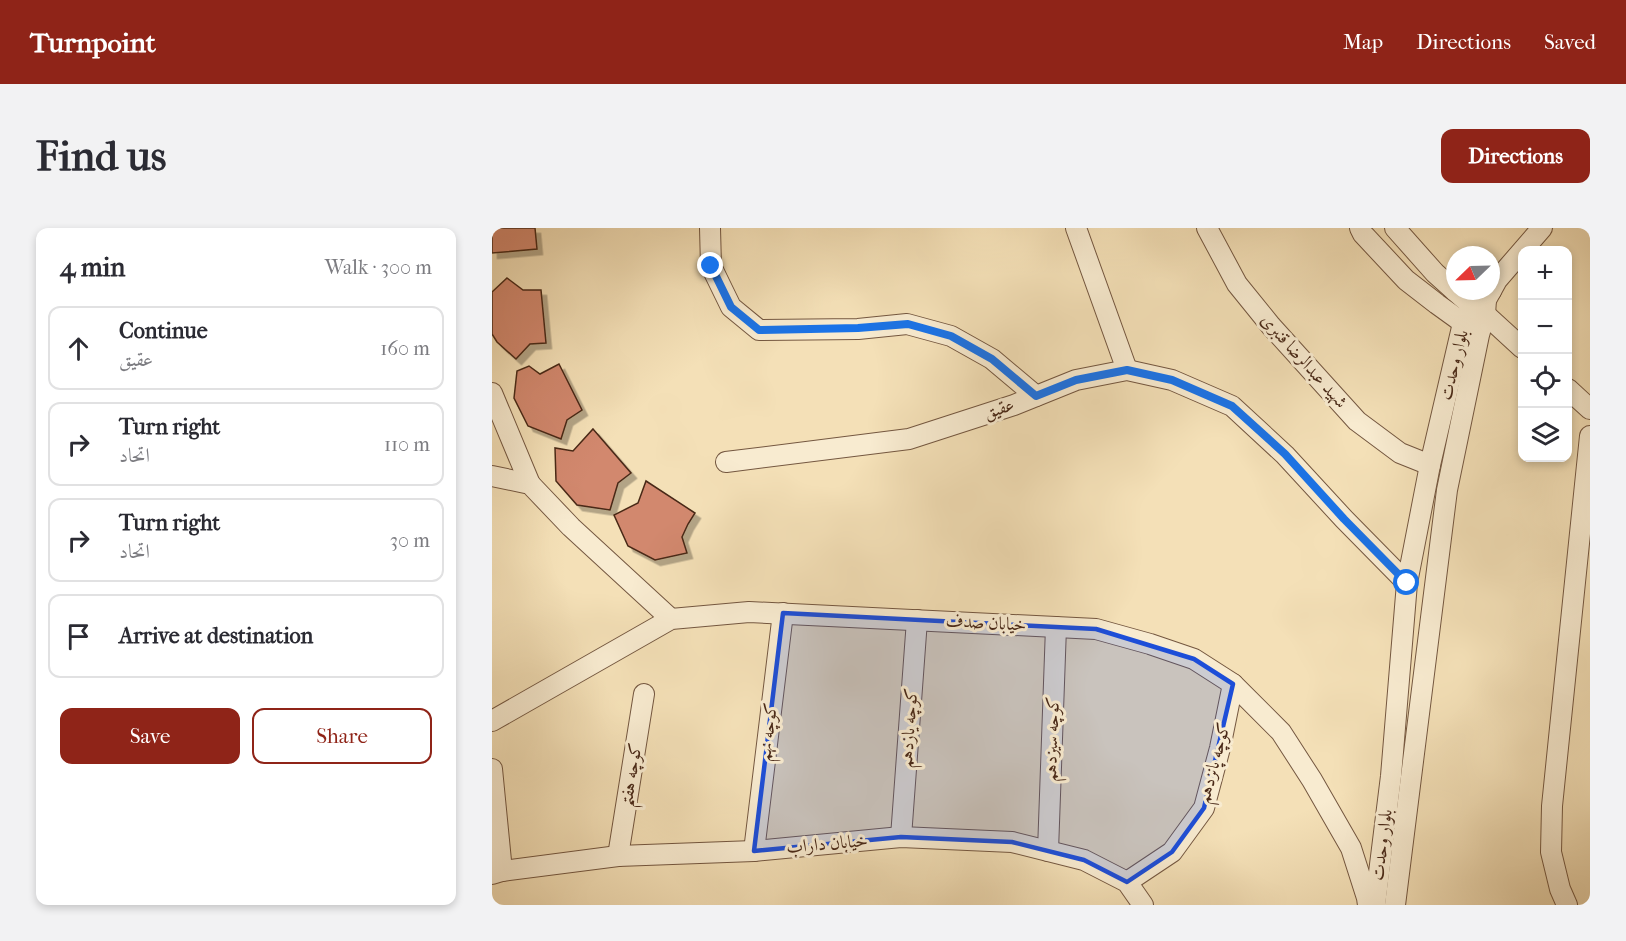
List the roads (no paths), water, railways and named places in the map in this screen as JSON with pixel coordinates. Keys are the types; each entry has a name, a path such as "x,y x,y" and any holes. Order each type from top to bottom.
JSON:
{"street":[{"path":"710,228 711,266 731,307 759,330 858,328 908,324 951,336 992,359 1036,396"},
{"path":"1076,228 1127,370"},
{"name":"شهید عبدالرضا قنبری","path":"1207,228 1237,284 1271,326 1357,421 1400,453 1430,465"},
{"path":"1360,228 1406,279 1437,304 1481,308 1518,344"},
{"path":"1395,228 1446,283"},
{"path":"1481,308 1497,280 1542,228"},
{"name":"بلوار وحدت","path":"1375,905 1390,776 1407,583 1430,465 1481,308"},
{"name":"بلوار وحدت","path":"1395,905 1447,490 1481,308"},
{"name":"عقیق","path":"726,462 909,439 1014,405 1076,380 1127,370 1172,380 1232,406 1285,454 1407,583"},
{"path":"492,393 530,484 571,527 671,619"},
{"path":"1572,393 1590,410"},
{"path":"1567,905 1560,889 1551,852 1552,806 1590,436"},
{"path":"492,477 530,484"},
{"name":"خیابان صدف","path":"492,721 671,619 749,612 1096,629 1194,659 1233,684 1281,732 1351,848 1368,905"},
{"name":"کوچه نهم","path":"754,851 783,613"},
{"name":"کوچه یازدهم","path":"902,837 917,620"},
{"name":"کوچه سیزدهم","path":"1048,851 1056,627"},
{"name":"کوچه پانزدهم","path":"1127,882 1172,852 1204,808 1220,748 1233,684"},
{"name":"کوچه هفتم","path":"618,856 644,694"},
{"path":"492,769 497,872"},
{"name":"خیابان داراب","path":"497,872 618,856 754,851 902,837 1012,842 1084,860 1127,882 1143,905"}]}
